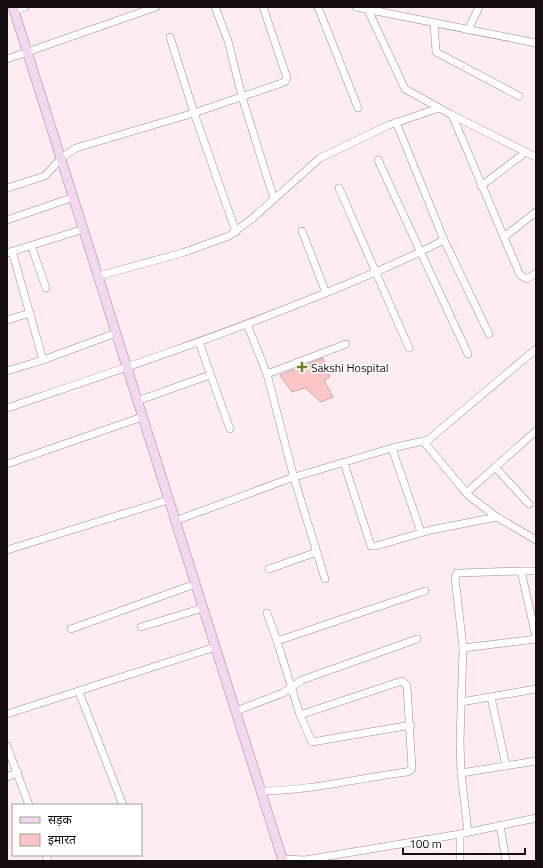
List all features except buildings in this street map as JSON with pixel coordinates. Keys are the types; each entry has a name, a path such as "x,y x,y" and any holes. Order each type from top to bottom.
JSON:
{"main road":[{"path":"14,9 283,860"}],"street":[{"path":"14,9 25,7"},
{"path":"7,59 156,7"},
{"path":"215,7 228,41 242,97 274,199"},
{"path":"7,188 45,176 61,158 76,148 194,113 285,82 287,78 263,7"},
{"path":"318,7 358,108"},
{"path":"356,7 434,23 470,26 536,41"},
{"path":"470,26 479,7"},
{"path":"368,10 402,84 411,93 536,157"},
{"path":"434,23 436,52 519,96"},
{"path":"170,37 194,113 236,232"},
{"path":"98,276 182,253 222,240 236,232 320,158 396,122 439,108"},
{"path":"452,115 520,275 527,279 536,273"},
{"path":"396,122 444,240 489,334"},
{"path":"481,186 526,152"},
{"path":"378,160 468,354"},
{"path":"339,188 409,348"},
{"path":"7,220 74,197"},
{"path":"504,237 536,212"},
{"path":"43,360 30,313 9,252 84,229"},
{"path":"302,231 326,293"},
{"path":"7,408 127,368 247,324 376,273 444,240"},
{"path":"31,245 46,288"},
{"path":"7,320 30,313"},
{"path":"247,324 267,374 294,478 325,579"},
{"path":"7,371 43,360 116,333"},
{"path":"199,342 230,429"},
{"path":"267,374 346,344"},
{"path":"175,521 294,478 392,448 424,442 434,436 535,352"},
{"path":"138,402 210,375"},
{"path":"7,464 142,417"},
{"path":"466,493 535,434"},
{"path":"424,442 466,493 498,517 536,540"},
{"path":"392,448 421,532"},
{"path":"344,463 371,546 376,546 421,532 498,517"},
{"path":"495,467 529,504"},
{"path":"7,550 168,500"},
{"path":"268,569 317,552"},
{"path":"468,832 461,773 463,648 456,574 460,572 536,571"},
{"path":"463,648 536,638 521,572"},
{"path":"71,629 195,584"},
{"path":"278,641 425,591"},
{"path":"141,627 203,608"},
{"path":"267,613 278,641 300,715 312,742 411,725"},
{"path":"236,711 282,693 302,680 417,639"},
{"path":"7,714 215,647"},
{"path":"261,791 310,787 410,771 413,765 407,686 402,681 300,715"},
{"path":"461,702 536,689"},
{"path":"79,692 123,804"},
{"path":"491,698 506,766"},
{"path":"7,746 18,772 29,804"},
{"path":"461,773 536,761"},
{"path":"7,777 18,772"},
{"path":"283,860 305,860 460,834 536,818"},
{"path":"500,825 506,861"},
{"path":"460,834 460,861"}],"place":[{"name":"Sakshi Hospital","path":"302,367"}]}
